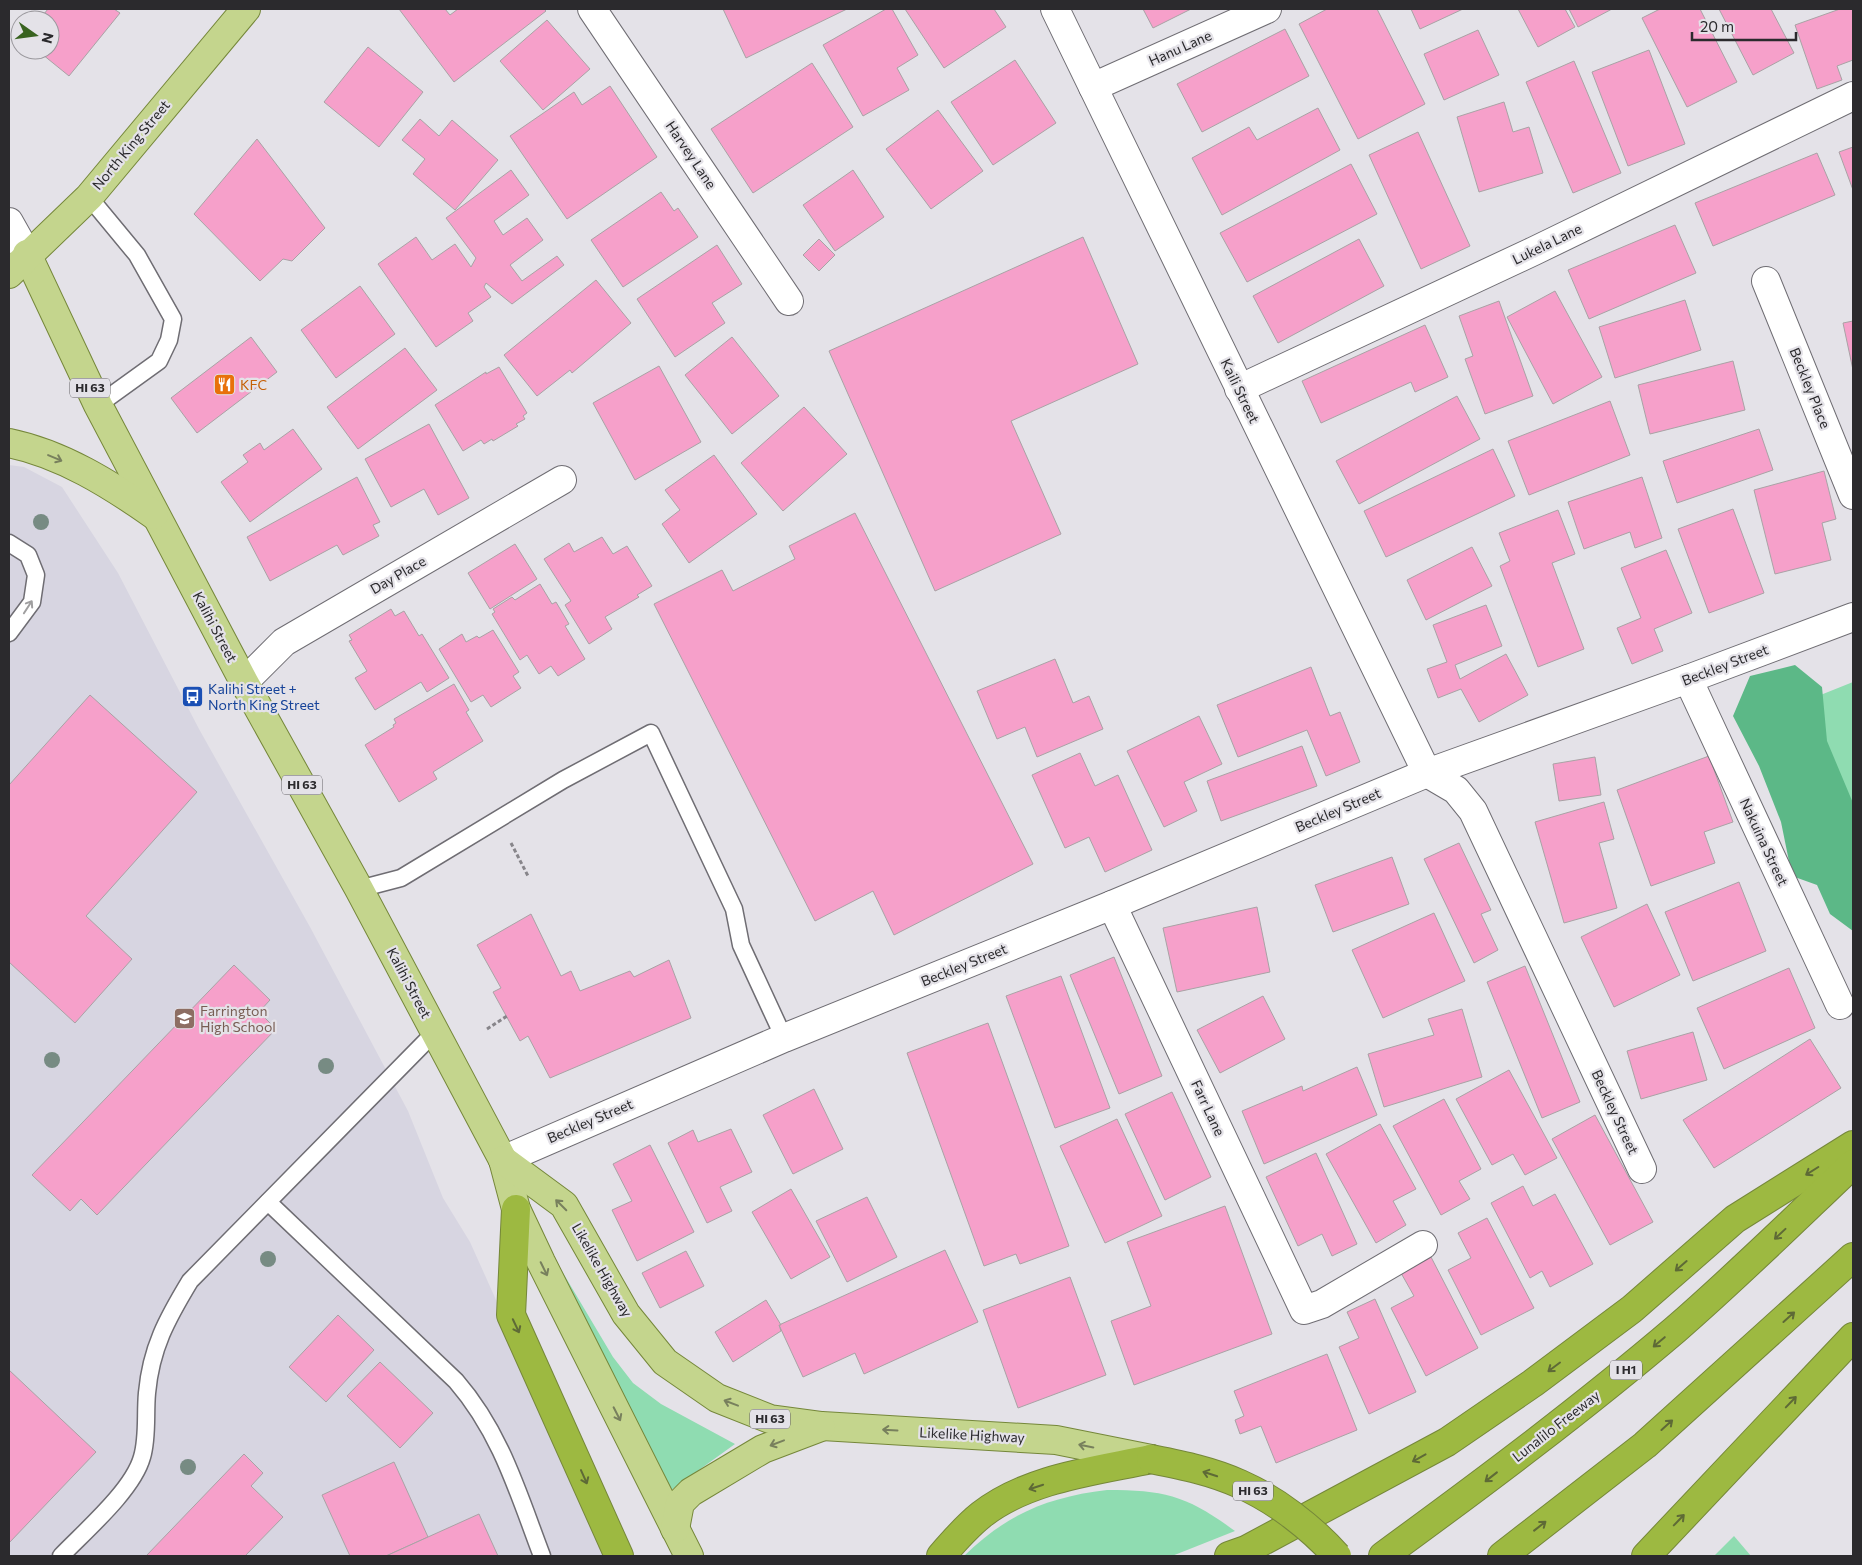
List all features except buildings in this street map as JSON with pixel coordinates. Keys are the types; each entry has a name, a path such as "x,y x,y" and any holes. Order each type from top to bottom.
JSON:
{"highway":[{"path":"1229,1556 1246,1550 1358,1492 1447,1442 1533,1383 1632,1309 1735,1219 1853,1145"},
{"name":"Lunalilo Freeway","path":"1383,1556 1508,1464 1676,1328 1853,1164"},
{"path":"516,1209 511,1315 619,1556"},
{"path":"1502,1556 1645,1445 1833,1277 1853,1256"},
{"path":"1646,1556 1853,1337"},
{"path":"941,1556 982,1514 1022,1492 1067,1477 1151,1459"},
{"name":"Likelike Highway","path":"1151,1459 1191,1468 1239,1483 1272,1502 1306,1526 1337,1556"}],"main road":[{"name":"North King Street","path":"9,274 27,254 89,196 246,9"},
{"name":"Kalihi Street","path":"27,254 98,405 244,682 359,889 502,1160"},
{"path":"9,443 32,448 66,462 114,487 159,519"},
{"name":"HI 63","path":"502,1160 516,1209 690,1556"},
{"name":"Likelike Highway","path":"502,1160 564,1205 626,1314 665,1362 717,1398 770,1419 822,1426 1056,1440 1151,1459"},
{"path":"675,1529 680,1503 691,1492 763,1449 822,1426"}],"street":[{"name":"Harvey Lane","path":"592,9 789,301"},
{"name":"Kaili Street","path":"1055,9 1427,773"},
{"name":"Hanu Lane","path":"1093,87 1267,9"},
{"name":"Lukela Lane","path":"1239,389 1525,255 1853,96"},
{"name":"Kalihi Street","path":"9,222 27,254"},
{"name":"Beckley Place","path":"1766,280 1853,495"},
{"name":"Day Place","path":"244,682 284,642 562,480"},
{"name":"Beckley Street","path":"502,1160 784,1038 1112,905 1427,773 1688,679 1853,616"},
{"name":"Nakuina Street","path":"1688,679 1840,1005"},
{"name":"Beckley Street","path":"1427,773 1456,790 1473,811 1642,1169"},
{"name":"Farr Lane","path":"1112,905 1304,1310 1322,1304 1423,1245"}],"lane":[{"path":"89,196 137,255 173,319 169,340 159,361 98,405"},
{"path":"9,543 28,556 36,575 32,602 9,633"},
{"path":"359,889 401,878 563,780 651,733 734,908 741,945 784,1038"},
{"path":"61,1556 124,1489 135,1474 142,1458 150,1370 156,1342 190,1281 435,1032"},
{"path":"268,1202 456,1380 472,1400 502,1451 542,1556"}],"path":[{"path":"507,835 528,876"},
{"path":"487,1028 507,1016"}],"shaded area":[{"name":"Farrington High School","path":"9,465 24,467 62,487 118,573 199,729 310,927 408,1111 443,1198 470,1242 611,1556 9,1556"}],"green space":[{"path":"1795,665 1822,687 1827,741 1853,803 1853,931 1830,914 1817,885 1792,876 1781,822 1759,766 1733,716 1750,676"},
{"path":"1853,682 1853,816 1808,700"},
{"path":"522,1204 613,1357 633,1383 661,1404 735,1444 656,1501"},
{"path":"1107,1490 1145,1491 1175,1497 1203,1510 1235,1531 1172,1556 964,1556 996,1529 1030,1510 1066,1497"},
{"path":"1734,1536 1751,1556 1714,1556"}],"place":[{"name":"KFC","path":"224,385"},
{"name":"Kalihi Street + North King Street","path":"192,697"},
{"name":"Farrington High School","path":"184,1019"}]}
